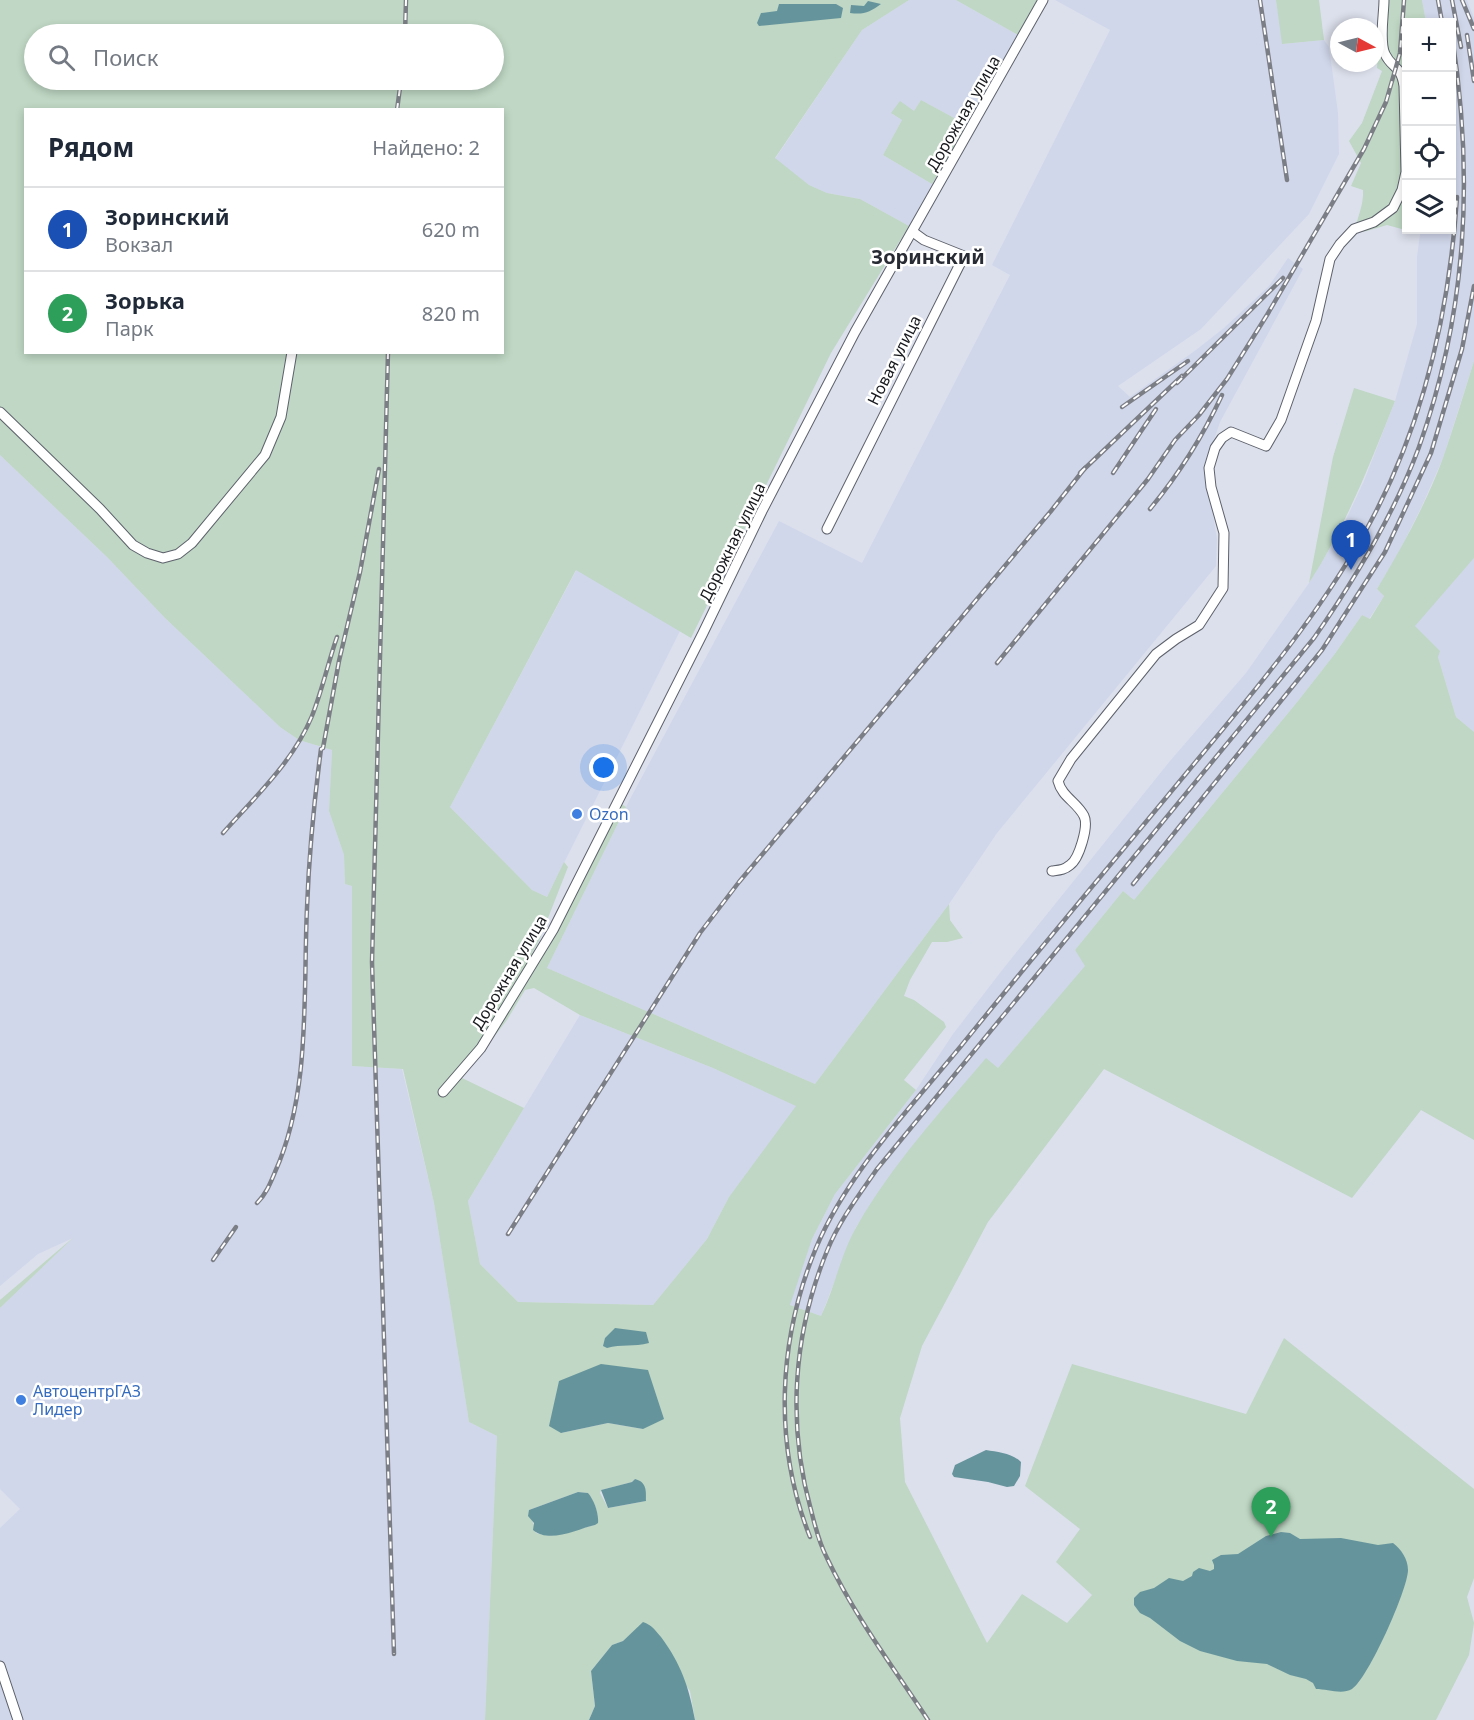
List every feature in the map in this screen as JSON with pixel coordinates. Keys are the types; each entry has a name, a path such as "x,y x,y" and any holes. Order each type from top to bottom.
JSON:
{"street":[{"name":"Дорожная улица","path":"443,1092 481,1048 553,930 704,633 762,511 855,332 1043,0"},
{"path":"1052,871 1063,870 1073,864 1079,851 1086,822 1083,813 1060,790 1058,782 1071,759 1156,654 1199,625 1223,588 1224,533 1211,487 1209,468 1215,448 1222,438 1232,432 1266,446 1281,420 1316,321 1330,259 1354,229 1374,222 1393,208 1402,190 1406,172 1404,86 1398,67 1384,52 1384,0"},
{"name":"Новая улица","path":"827,529 964,256 924,240 913,232"},
{"path":"0,412 100,509 133,545 163,558 178,554 192,543 265,455 281,417 292,354"},
{"path":"0,1666 18,1720"}],"shaded area":[{"path":"909,0 956,0 1018,35 967,125 921,100 914,111 892,114 902,120 883,155 932,184 909,226 860,199 827,193 809,185 775,159 862,30"},
{"path":"1055,0 1276,0 1283,44 1324,40 1329,47 1330,72 1332,72 1338,113 1339,154 1309,214 1201,329 1118,386 1130,397 1196,350 1224,328 1269,286 1288,258 1303,269 1220,422 1205,466 1217,539 1216,566 997,833 949,904 815,1084 547,968 629,801 779,521 862,563 1010,275 992,265 1110,30"},
{"path":"1422,0 1467,0 1474,18 1474,361 1443,458 1397,556 1377,589 1384,596 1369,619 1362,615 1298,701 1134,900 1123,891 1075,950 1086,966 998,1068 986,1059 935,1118 856,1227 821,1316 790,1305 793,1290 812,1239 835,1194 916,1090 953,1034 1003,969 1170,761 1246,673 1309,583 1341,530 1364,481 1395,401 1417,324 1417,257 1420,234 1456,234 1456,18 1425,18"},
{"path":"868,1 881,4 867,12 850,13 851,5 864,6"},
{"path":"779,4 836,4 843,8 841,18 759,26 757,23 761,13 777,11"},
{"path":"0,455 108,558 165,618 280,727 299,740 332,750 329,811 344,855 345,884 352,886 352,1066 402,1069 434,1203 469,1422 497,1436 485,1720 0,1720 0,1528 20,1509 0,1489 0,1308 73,1238 38,1254 0,1286"},
{"path":"1474,558 1474,732 1456,717 1438,657 1414,626"},
{"path":"577,569 680,631 547,897 532,890 450,807"},
{"path":"580,1015 713,1068 797,1106 729,1197 707,1239 653,1305 518,1302 480,1264 468,1201"},
{"path":"615,1328 646,1332 649,1343 607,1348 603,1346 605,1338"},
{"path":"601,1364 648,1370 664,1419 643,1429 608,1423 561,1433 549,1426 559,1381"},
{"path":"986,1450 1009,1455 1021,1462 1020,1476 1014,1486 1007,1487 954,1477 952,1474 955,1465"},
{"path":"635,1479 644,1485 646,1501 608,1508 601,1490 632,1482"},
{"path":"578,1492 588,1493 590,1496 597,1511 598,1523 555,1536 547,1536 533,1530 534,1523 528,1516 529,1510"},
{"path":"1281,1532 1290,1533 1300,1539 1341,1538 1378,1545 1393,1543 1405,1558 1408,1570 1402,1595 1368,1669 1359,1682 1348,1691 1316,1689 1313,1683 1306,1679 1290,1675 1267,1664 1237,1661 1200,1651 1180,1641 1140,1613 1134,1605 1134,1598 1140,1592 1154,1588 1169,1578 1183,1581 1199,1568 1210,1571 1214,1569 1212,1560 1221,1555 1238,1554 1266,1536"},
{"path":"643,1622 661,1637 679,1666 687,1686 695,1720 589,1720 595,1706 591,1671 612,1645 623,1641"}],"green space":[{"path":"0,0 909,0 862,30 775,158 809,185 827,193 860,199 909,226 831,353 691,638 576,570 450,807 532,890 547,897 564,862 568,867 539,941 532,953 537,961 620,803 626,807 547,968 815,1084 949,904 950,920 963,938 947,942 932,942 910,980 904,996 914,1000 944,1022 946,1027 904,1080 916,1090 835,1194 812,1239 790,1305 821,1316 857,1226 885,1182 917,1139 986,1058 998,1068 1085,966 1075,950 1123,891 1134,900 1298,701 1362,615 1370,619 1384,596 1377,589 1413,525 1436,475 1474,361 1474,558 1415,626 1440,651 1438,657 1456,717 1474,732 1474,1140 1421,1110 1352,1198 1104,1069 988,1222 922,1346 900,1418 905,1482 987,1643 1022,1594 1067,1623 1092,1595 1056,1562 1080,1529 1025,1486 1072,1364 1246,1414 1284,1338 1474,1489 1474,1578 1467,1597 1474,1623 1469,1655 1436,1720 695,1720 690,1691 643,1623 623,1641 612,1645 591,1671 595,1706 589,1720 485,1720 497,1436 469,1422 434,1203 403,1069 352,1066 352,886 345,884 344,855 329,811 332,750 299,740 280,727 165,618 108,558 0,455","holes":["534,988 580,1015 713,1068 796,1106 729,1197 707,1239 653,1305 518,1302 480,1264 468,1201 524,1108 462,1078 507,1020 525,990","648,1370 643,1429 608,1423 561,1433","635,1479 646,1501 608,1508 600,1493 601,1490 632,1482","578,1492 588,1493 598,1517 595,1525 558,1535 543,1535 536,1533 529,1510"]},
{"path":"956,0 1037,0 1018,35"},
{"path":"1276,0 1319,0 1324,40 1282,44"},
{"path":"1381,0 1422,0 1425,18 1402,18 1402,229 1387,225 1354,233 1363,190 1351,186 1361,163 1349,141 1362,123 1382,72 1384,72 1384,18 1380,18"},
{"path":"921,100 967,125 932,184 883,155 902,120 891,113 900,101 914,111"},
{"path":"1354,388 1395,401 1346,517 1309,583 1333,457"},
{"path":"75,1236 0,1308 0,1300"}],"railway":[{"path":"405,24 406,0"},
{"path":"1260,0 1287,180"},
{"path":"997,663 1148,479 1175,440 1199,415 1227,379 1267,315 1364,149 1386,102 1400,53 1404,0"},
{"path":"1438,0 1441,18"},
{"path":"1452,0 1461,47"},
{"path":"1462,0 1474,29"},
{"path":"1467,35 1474,81"},
{"path":"928,1720 849,1600 824,1552 814,1522 803,1478 799,1445 797,1379 807,1314 816,1282 837,1229 877,1169 1314,638 1359,570 1386,522 1419,447 1435,396 1448,346 1456,295 1462,244 1464,192 1463,141 1456,66"},
{"path":"397,108 400,90"},
{"path":"810,1537 798,1502 790,1466 785,1392 788,1355 803,1283 829,1221 881,1142 1258,687 1302,629 1342,570 1382,499 1416,417 1439,331 1453,242 1457,197"},
{"path":"1177,383 1283,278"},
{"path":"1133,884 1322,650 1385,552 1431,453 1462,349 1474,286"},
{"path":"388,354 372,962 394,1654"},
{"path":"1122,407 1188,361"},
{"path":"1080,473 1182,376"},
{"path":"1150,509 1190,454 1222,395"},
{"path":"1113,473 1156,409"},
{"path":"508,1234 700,933 739,882 1085,468"},
{"path":"257,1203 275,1172 287,1141 295,1109 305,1008 309,868 321,749 360,572 379,469"},
{"path":"223,833 295,749 316,706 337,637"},
{"path":"213,1260 236,1227"}],"place":[{"name":"Зоринский","path":"1351,570"},
{"name":"Ozon","path":"577,814"},
{"name":"АвтоцентрГАЗ Лидер","path":"21,1400"},
{"name":"Зорька","path":"1271,1537"}],"district":[{"name":"Зоринский","path":"928,257"}]}
